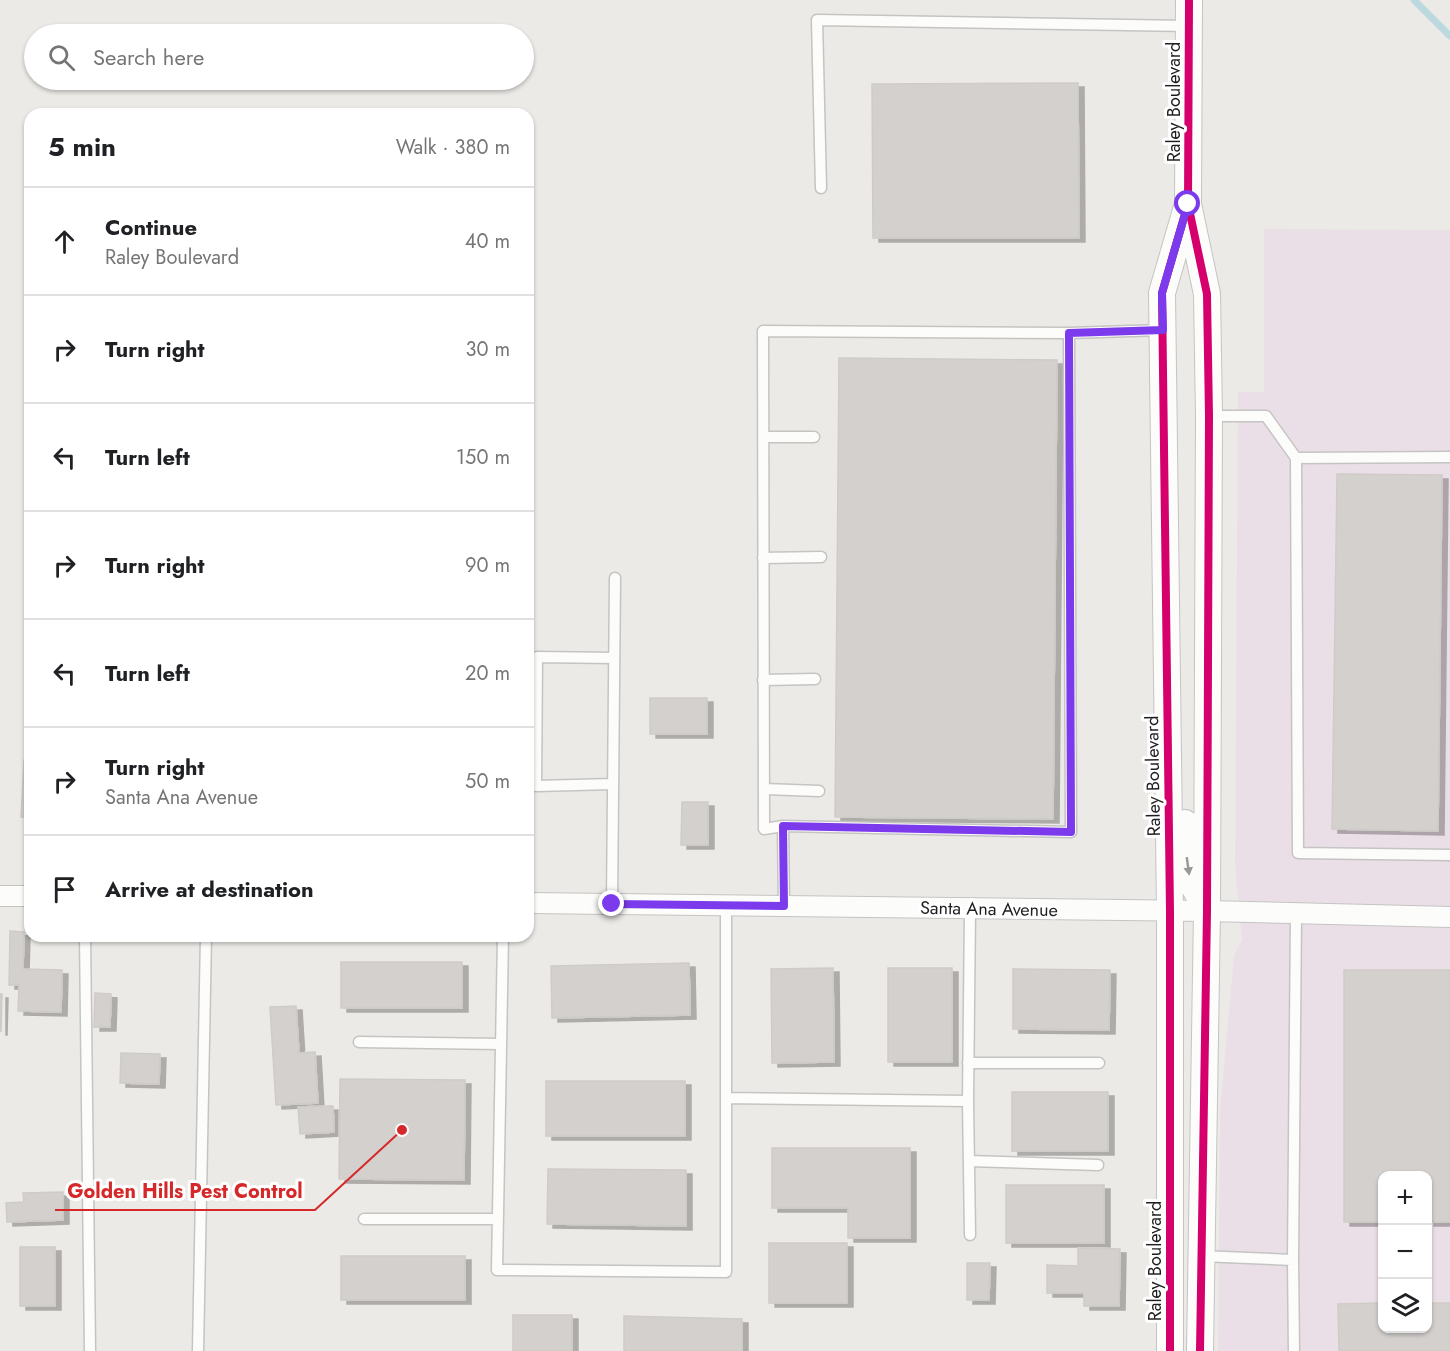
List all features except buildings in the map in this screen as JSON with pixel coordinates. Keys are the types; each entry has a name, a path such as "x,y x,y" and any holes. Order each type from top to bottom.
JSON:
{"street":[{"name":"Raley Boulevard","path":"1189,0 1188,204 1207,294 1209,416 1207,911 1200,1351"},
{"name":"Raley Boulevard","path":"1170,1351 1170,911 1162,293 1188,204"},
{"path":"1167,603 1185,630 1186,847 1190,879 1207,911"},
{"path":"0,896 24,896"},
{"name":"Santa Ana Avenue","path":"534,903 1207,911 1450,917"},
{"path":"1170,911 1185,938 1188,953 1187,1103 1203,1150"}],"lane":[{"path":"821,188 817,20 1190,26"},
{"path":"1069,333 1071,832 783,826 764,829 763,332 1069,333 1163,330"},
{"path":"1209,416 1266,416 1296,458 1298,853 1450,855"},
{"path":"763,437 814,437"},
{"path":"1296,458 1450,457"},
{"path":"763,558 821,557"},
{"path":"612,904 615,578"},
{"path":"613,784 536,786 537,657 614,658"},
{"path":"764,680 815,679"},
{"path":"764,789 819,790"},
{"path":"783,826 784,906"},
{"path":"503,942 497,1270 726,1272 726,906"},
{"path":"970,909 968,1101 970,1235"},
{"path":"1294,1351 1296,913"},
{"path":"85,942 90,1351"},
{"path":"198,1351 206,942"},
{"path":"359,1042 501,1044"},
{"path":"969,1063 1099,1063"},
{"path":"726,1098 968,1101"},
{"path":"969,1161 1098,1165"},
{"path":"364,1219 498,1219"},
{"path":"1201,1256 1293,1260"}],"shaded area":[{"path":"1264,229 1450,230 1450,1351 1218,1351 1220,1111 1234,955 1242,940 1235,865 1238,392 1264,392"}],"waterway":[{"path":"1414,0 1450,36"}],"cycle path":[{"path":"1189,0 1188,204 1207,294 1209,416 1207,911 1200,1351"},
{"path":"1170,1351 1170,911 1162,293 1187,207"}],"place":[{"name":"Golden Hills Pest Control","path":"402,1130"}],"route":[{"path":"612,904 784,906 783,826 1071,832 1069,333 1163,330 1162,293 1188,204"}]}
